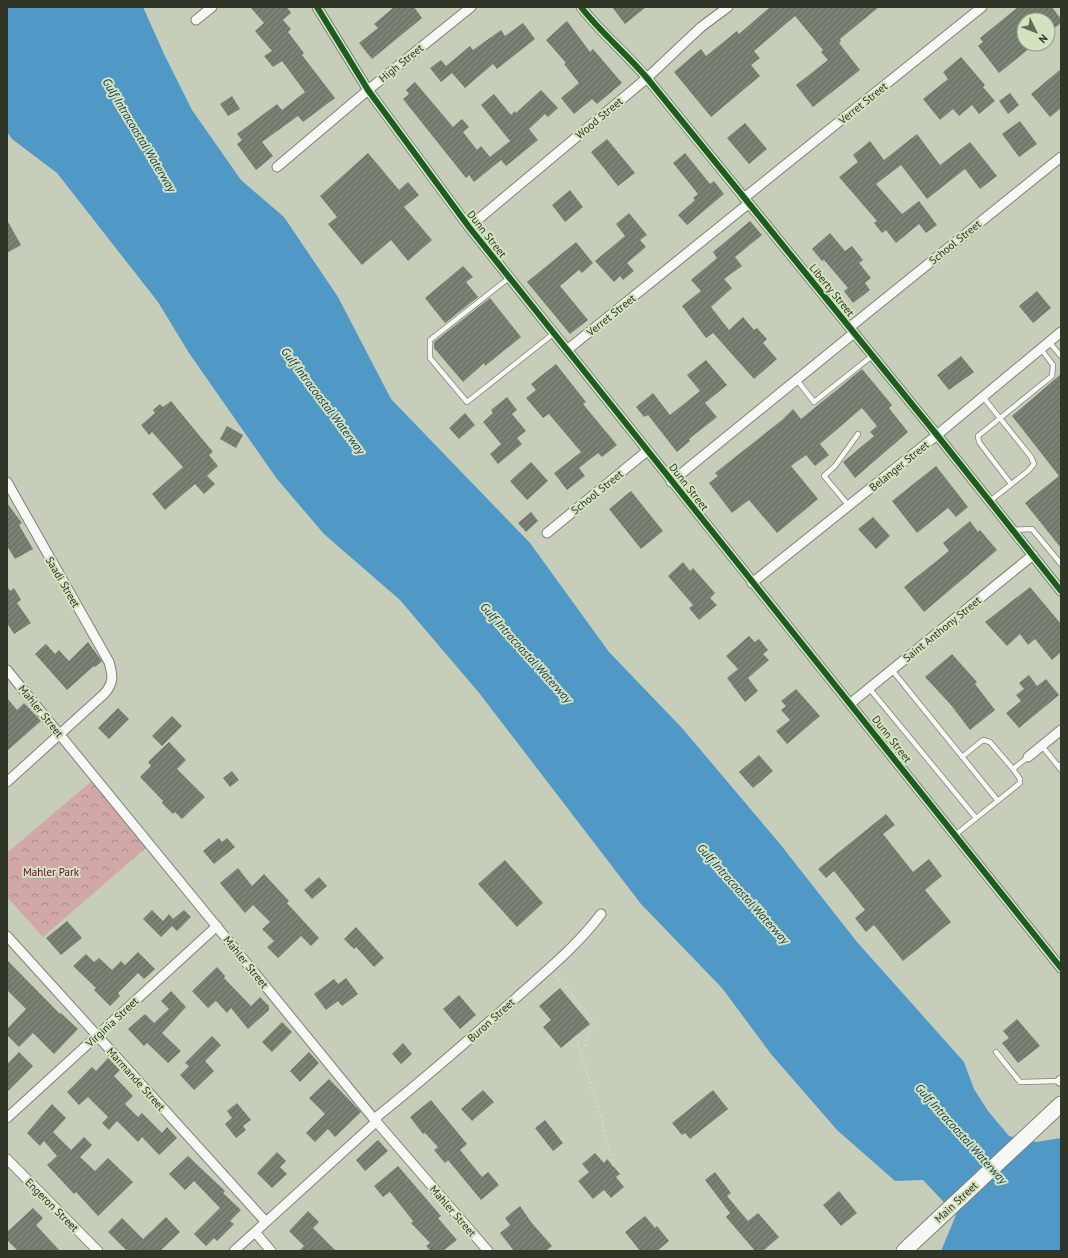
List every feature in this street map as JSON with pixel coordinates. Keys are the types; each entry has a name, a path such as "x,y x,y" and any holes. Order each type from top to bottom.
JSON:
{"main road":[{"name":"Main Street","path":"904,1251 1061,1104"}],"street":[{"path":"196,20 212,7"},
{"name":"Dunn Street","path":"317,7 368,90 469,227 752,583 851,703 1061,968"},
{"name":"High Street","path":"277,167 368,90 471,7"},
{"name":"Liberty Street","path":"581,7 597,28 626,54 647,78 937,435 1061,591"},
{"name":"Wood Street","path":"469,227 647,78 700,27 728,7"},
{"name":"Verret Street","path":"566,350 982,7"},
{"name":"School Street","path":"672,482 797,380 852,330 1061,157"},
{"name":"Belanger Street","path":"752,583 983,398 1061,332"},
{"name":"School Street","path":"547,533 647,451"},
{"name":"Saadi Street","path":"7,482 11,498 109,662 113,676 112,683 104,694 60,734"},
{"name":"Saint Anthony Street","path":"851,703 1033,555"},
{"name":"Mahler Street","path":"7,670 376,1120 488,1251"},
{"path":"1028,757 1061,730"},
{"path":"7,782 60,734"},
{"name":"Buron Street","path":"234,1251 376,1120 459,1049 585,935 601,914"},
{"name":"Virginia Street","path":"7,1118 217,926"},
{"name":"Marmande Street","path":"7,936 266,1222"},
{"name":"Engeron Street","path":"7,1159 98,1251"},
{"path":"255,1232 271,1251"}],"lane":[{"path":"509,278 430,340 430,358 467,402 553,334"},
{"path":"1049,342 1061,356"},
{"path":"1011,484 978,440 981,433 1052,376 1053,365 1041,349"},
{"path":"797,380 814,402 872,356"},
{"path":"983,398 1000,418 1034,464 1032,468 990,501"},
{"path":"849,506 824,476 835,466 858,434"},
{"path":"1013,530 1032,529 1061,564"},
{"path":"892,670 998,801"},
{"path":"869,688 976,818"},
{"path":"955,835 1020,783 1020,779 987,740 980,741 962,757"},
{"path":"1042,746 1060,766"},
{"path":"1012,769 1028,757"},
{"path":"996,1052 1020,1082 1060,1080"}],"path":[{"path":"549,968 594,1022 581,1054"},
{"path":"576,1036 601,1117 613,1166"}],"green space":[{"name":"Mahler Park","path":"94,779 148,846 43,937 7,897 7,853"}],"water":[{"name":"Gulf Intracoastal Waterway","path":"7,7 143,7 164,54 192,110 241,180 284,217 338,297 391,399 530,543 609,652 682,728 780,844 857,942 964,1062 974,1089 988,1111 1009,1136 1036,1142 1061,1138 1061,1251 941,1251 956,1215 923,1180 895,1181 837,1130 771,1054 722,988 641,904 480,694 400,600 324,534 277,479 189,353 158,302 57,173 12,139 7,132"}],"building":[{"path":"250,7 287,7 291,13 283,20 291,29 288,32 304,53 302,55 335,98 303,122 298,116 262,142 273,156 256,170 237,144 242,140 237,134 277,104 282,110 305,92 282,61 273,67 264,56 272,51 255,31 264,23"},
{"path":"394,7 414,7 422,18 372,59 359,43 378,28 374,24"},
{"path":"612,7 646,7 625,24"},
{"path":"770,7 879,7 840,39 841,41 839,43 860,70 813,107 796,85 828,60 821,52 823,50 795,16 754,51 760,58 751,65 760,76 711,117 674,72 701,49 706,56 737,31 739,34"},
{"path":"1018,7 1052,7 1056,12 1016,12 1016,52 1025,52 999,73 978,46 983,42 980,38"},
{"path":"1056,12 1061,19 1061,23 1056,27"},
{"path":"567,21 590,52 593,49 622,83 597,104 592,99 574,114 561,98 579,83 564,64 566,63 546,40"},
{"path":"523,23 535,39 497,69 493,64 465,88 452,73 441,82 430,68 441,60 446,66 470,46 473,50 501,30 505,36"},
{"path":"961,57 985,85 983,87 995,101 979,114 972,105 959,116 953,109 940,120 923,99 948,79 943,72"},
{"path":"1061,69 1061,108 1050,117 1031,94"},
{"path":"415,82 453,127 462,119 469,127 463,132 477,150 481,146 490,157 510,141 481,105 494,94 511,115 515,111 516,113 541,90 558,108 548,117 545,114 529,129 538,140 506,166 501,160 474,182 469,175 466,178 403,99 409,94 406,90"},
{"path":"1010,93 1019,105 1008,114 999,101"},
{"path":"232,96 240,109 228,116 220,104"},
{"path":"1020,121 1037,144 1019,157 1002,134"},
{"path":"745,123 767,149 749,164 727,138"},
{"path":"917,134 940,165 970,142 997,176 980,189 965,169 927,199 901,165 876,184 902,214 919,201 937,225 926,233 919,224 896,243 886,230 882,233 874,223 877,221 839,177 858,162 853,155 870,141 884,160"},
{"path":"607,139 635,173 618,186 591,152"},
{"path":"368,153 399,190 408,182 419,195 404,207 432,240 408,261 391,240 362,265 328,224 337,217 320,196"},
{"path":"685,153 710,184 714,181 724,194 687,225 678,215 695,200 693,198 698,194 673,163"},
{"path":"570,190 583,207 565,222 552,205"},
{"path":"629,213 647,235 640,240 646,247 627,263 634,271 623,280 620,276 614,282 595,261 625,236 616,224"},
{"path":"7,220 21,245 7,253"},
{"path":"750,221 762,235 735,257 742,266 724,279 732,288 711,307 729,330 743,317 754,330 757,328 767,339 763,343 777,359 754,379 713,333 706,338 682,306 701,291 691,280 717,258 713,252"},
{"path":"830,233 845,251 852,246 863,260 859,263 871,278 865,283 870,290 853,303 844,291 848,288 824,260 822,261 812,249"},
{"path":"576,242 593,263 582,273 579,270 560,286 588,320 570,334 527,282"},
{"path":"463,266 473,277 466,282 478,297 445,323 425,298"},
{"path":"1037,291 1051,308 1033,323 1019,306"},
{"path":"490,298 521,337 485,366 484,363 463,382 434,348 434,342"},
{"path":"961,356 974,372 949,390 937,375"},
{"path":"706,360 727,385 705,403 717,417 689,439 690,441 677,452 648,415 644,417 636,407 653,393 670,415 700,391 687,375"},
{"path":"556,364 586,402 583,404 617,445 602,457 598,453 579,468 585,476 567,490 554,473 581,452 549,414 543,418 526,398 536,390 531,384"},
{"path":"862,369 892,405 889,408 908,432 855,478 843,462 874,436 870,432 877,426 862,408 820,444 829,455 815,466 806,455 791,466 818,499 777,533 749,500 732,513 709,483 718,476 715,473 782,420 793,409 801,419"},
{"path":"1061,374 1061,548 1025,503 1059,476 1012,416"},
{"path":"507,397 517,410 512,414 526,431 517,438 522,444 498,464 490,454 501,444 483,422 493,413 491,410"},
{"path":"171,401 213,452 209,455 218,466 207,476 215,484 204,494 195,484 165,510 152,494 183,467 152,432 149,435 141,425 155,413 153,410 160,404 163,407"},
{"path":"465,413 475,425 459,439 449,428"},
{"path":"227,426 243,435 236,448 220,439"},
{"path":"531,462 548,481 527,500 510,481"},
{"path":"936,466 968,507 956,517 948,508 917,533 892,501"},
{"path":"631,491 663,531 641,549 609,509"},
{"path":"7,503 22,523 19,525 33,549 15,559 7,546"},
{"path":"531,512 538,521 526,532 518,523"},
{"path":"873,517 890,536 876,549 858,529"},
{"path":"970,521 978,532 980,530 997,550 924,612 904,587 949,551 943,543"},
{"path":"683,562 690,571 693,568 715,593 710,598 717,605 699,620 689,608 693,605 668,576"},
{"path":"7,586 10,591 14,588 21,600 17,603 31,623 14,634 7,623"},
{"path":"1030,587 1061,624 1061,652 1052,660 1035,639 1028,645 1020,634 1007,646 985,622"},
{"path":"749,636 755,642 759,639 768,650 763,654 769,660 748,678 758,691 745,702 727,678 738,669 726,656"},
{"path":"88,642 102,661 95,667 94,666 67,690 35,654 46,644 55,654 59,650 69,661"},
{"path":"952,654 977,682 975,684 995,710 970,730 951,705 925,677"},
{"path":"1029,675 1037,686 1046,679 1059,695 1019,728 1006,713 1021,701 1016,695 1024,689 1019,683"},
{"path":"796,689 820,716 787,744 776,731 790,720 781,710 786,706 781,701"},
{"path":"7,698 17,710 24,703 41,721 7,751"},
{"path":"118,708 129,719 109,739 98,728"},
{"path":"172,716 182,726 162,746 152,736"},
{"path":"169,742 186,760 177,769 205,797 182,819 175,812 173,814 162,803 163,801 140,777 151,766 148,762"},
{"path":"759,755 773,771 753,788 739,772"},
{"path":"232,771 239,780 230,787 223,778"},
{"path":"886,814 895,825 883,834 913,872 929,859 942,876 925,890 951,922 903,961 874,925 866,932 855,918 865,910 834,871 826,878 818,869"},
{"path":"219,838 222,842 227,838 235,847 214,864 203,851"},
{"path":"505,860 543,903 517,927 478,884"},
{"path":"238,868 252,886 264,874 289,901 287,903 319,938 311,946 301,936 278,958 267,947 274,941 262,929 270,922 253,905 245,913 220,883"},
{"path":"319,877 327,886 312,899 304,890"},
{"path":"152,910 163,921 169,914 173,919 184,910 191,917 177,931 172,926 161,937 143,919"},
{"path":"67,921 82,938 61,955 46,938"},
{"path":"356,927 384,958 374,967 356,947 354,949 344,939"},
{"path":"138,952 155,969 144,979 138,973 118,993 120,996 110,1006 94,990 96,988 73,966 86,954 94,962 99,958 112,970 121,961 125,965"},
{"path":"7,960 60,1014 61,1013 78,1029 54,1054 33,1033 19,1047 7,1035 7,1029 26,1009 7,990"},
{"path":"217,967 225,976 224,978 251,1006 260,997 269,1006 269,1010 248,1029 231,1008 227,1013 216,1001 208,1008 192,991"},
{"path":"346,978 358,994 342,1006 338,1001 326,1010 314,994 334,979 338,984"},
{"path":"560,988 590,1024 561,1048 543,1027 551,1020 539,1006"},
{"path":"171,991 186,1007 162,1033 181,1051 168,1063 147,1043 144,1046 128,1029 145,1014 154,1023 169,1009 161,1001"},
{"path":"459,995 476,1015 460,1029 443,1009"},
{"path":"1017,1019 1040,1046 1018,1063 1002,1043 1009,1038 1003,1031"},
{"path":"282,1022 292,1032 272,1052 262,1042"},
{"path":"212,1036 221,1045 205,1061 214,1071 194,1090 180,1075 189,1066 185,1063"},
{"path":"403,1043 412,1054 401,1064 392,1054"},
{"path":"19,1052 33,1066 7,1092 7,1064"},
{"path":"309,1052 319,1063 300,1082 290,1071"},
{"path":"108,1058 120,1070 114,1076 133,1096 125,1104 138,1117 142,1113 162,1133 167,1127 177,1138 159,1155 142,1137 138,1142 117,1121 109,1130 102,1123 108,1117 88,1097 79,1105 67,1092 92,1067 96,1071"},
{"path":"329,1079 361,1112 335,1137 328,1129 315,1142 306,1133 325,1114 309,1098"},
{"path":"483,1090 494,1102 472,1121 461,1109"},
{"path":"713,1090 728,1109 690,1139 685,1133 682,1135 672,1123"},
{"path":"431,1100 467,1144 460,1150 482,1177 488,1172 499,1185 481,1200 448,1160 445,1163 434,1150 438,1147 425,1133 423,1134 410,1117"},
{"path":"237,1103 251,1120 243,1126 246,1130 236,1138 225,1124 232,1118 227,1111"},
{"path":"52,1104 66,1118 53,1132 71,1150 84,1137 92,1145 80,1157 95,1171 108,1158 133,1182 98,1216 76,1192 74,1194 47,1165 57,1156 44,1141 40,1146 27,1133"},
{"path":"545,1120 563,1143 553,1151 535,1128"},
{"path":"378,1140 388,1151 365,1171 356,1160"},
{"path":"277,1152 286,1161 280,1167 287,1174 272,1188 257,1173"},
{"path":"595,1153 604,1163 607,1159 620,1174 616,1177 624,1187 611,1198 604,1190 593,1199 578,1181 589,1172 582,1164"},
{"path":"188,1156 225,1191 223,1193 241,1210 230,1221 234,1224 217,1241 214,1238 206,1246 194,1234 220,1208 194,1181 185,1190 169,1174"},
{"path":"398,1166 441,1216 438,1218 457,1240 443,1251 431,1251 426,1246 430,1243 411,1223 413,1221 390,1192 383,1197 374,1186"},
{"path":"715,1172 731,1193 727,1196 748,1221 758,1213 779,1237 763,1251 755,1251 726,1217 730,1213 705,1180"},
{"path":"839,1191 857,1213 841,1226 823,1205"},
{"path":"520,1206 531,1222 552,1246 546,1251 514,1251 500,1233 510,1225 505,1218"},
{"path":"33,1208 43,1218 36,1225 60,1251 18,1251 7,1240 7,1232"},
{"path":"308,1211 319,1222 313,1228 336,1251 299,1251 304,1246 289,1231"},
{"path":"645,1216 655,1228 657,1226 669,1241 657,1251 640,1251 625,1232"},
{"path":"166,1217 180,1232 160,1251 127,1251 108,1232 122,1218 143,1239"}],"cycle path":[{"path":"317,7 368,90 469,227 1061,968"},
{"path":"581,7 597,26 647,78 937,435 1061,591"}]}
